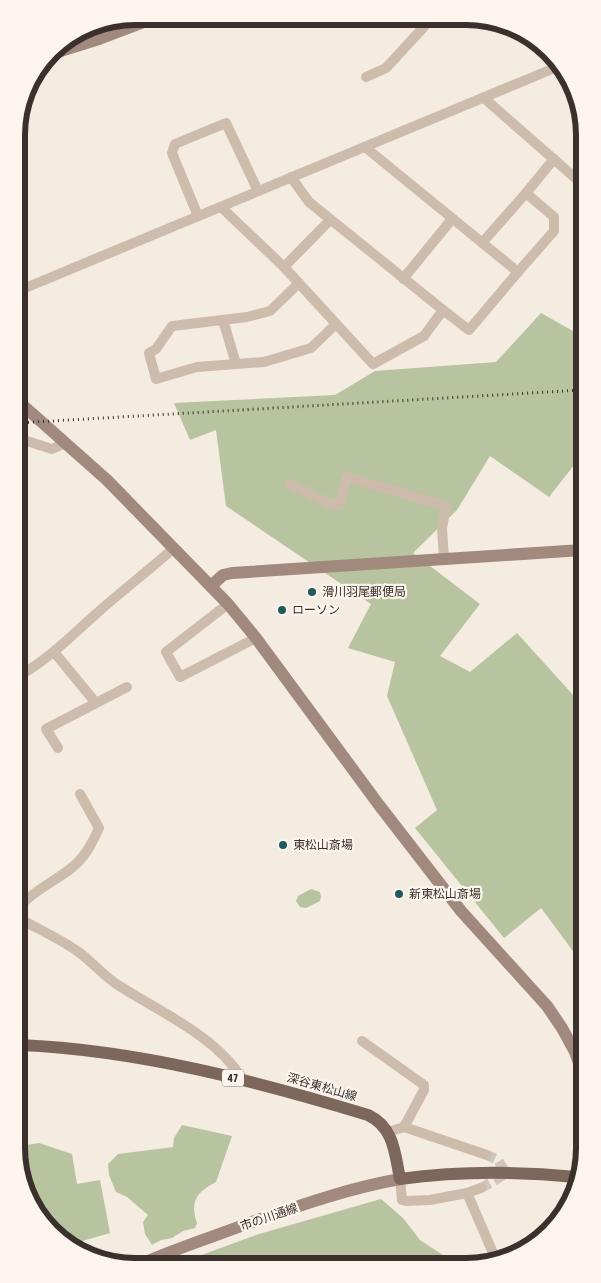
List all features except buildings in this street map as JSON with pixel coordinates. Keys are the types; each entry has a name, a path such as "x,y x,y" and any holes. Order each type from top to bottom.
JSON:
{"main road":[{"name":"深谷東松山線","path":"25,1046 98,1053 242,1080 368,1115 377,1119 388,1132"},
{"path":"388,1132 400,1179 437,1174 476,1172 540,1173 572,1177"}],"street":[{"path":"68,49 136,25"},
{"path":"366,77 386,68 426,25"},
{"path":"25,288 554,69"},
{"path":"484,98 576,179"},
{"path":"198,216 172,152 175,144 226,124 258,191"},
{"path":"365,147 518,272"},
{"path":"482,243 554,159"},
{"path":"291,178 309,202 330,220 469,330 554,231 554,217 526,193"},
{"path":"221,206 284,267 373,364 424,336 443,310"},
{"path":"403,279 452,219"},
{"path":"284,267 330,220"},
{"path":"299,283 270,311 247,317 172,326 156,349 149,353 156,379 197,367 264,362 311,348 336,324"},
{"path":"223,320 236,364"},
{"path":"25,407 106,480 228,604 256,638 379,806 455,904 547,1006 562,1028 576,1055"},
{"path":"25,441 52,449 66,443"},
{"path":"290,484 328,503 339,506 347,477 446,506 442,528 444,559"},
{"path":"25,673 40,664 101,609 174,548"},
{"path":"211,586 223,575 232,573 576,550"},
{"path":"228,604 166,652 180,677 256,638"},
{"path":"54,652 96,703"},
{"path":"58,748 46,729 127,687"},
{"path":"25,901 32,893 76,864 89,849 99,828 80,794"},
{"path":"25,922 79,953 117,984 195,1033 228,1059 242,1080"},
{"path":"362,1041 424,1086 424,1090 404,1128"},
{"path":"388,1132 404,1128 487,1155"},
{"path":"400,1179 402,1200 406,1202 430,1200 467,1193 481,1188"},
{"name":"市の川通線","path":"154,1258 310,1202 370,1184 400,1179"},
{"path":"467,1193 494,1254"}],"green space":[{"path":"541,313 576,333 576,463 549,497 490,456 457,510 413,553 480,604 440,656 470,672 517,633 576,698 576,955 541,908 504,938 415,828 437,810 387,696 395,662 348,648 371,604 226,506 216,430 190,440 174,403 335,395 375,371 496,362"},
{"path":"311,889 320,892 320,901 306,908 300,907 296,901 298,896"},
{"path":"182,1125 232,1136 216,1182 196,1198 194,1209 197,1223 195,1228 183,1231 172,1238 161,1240 152,1245 145,1234 143,1222 148,1215 127,1197 116,1192 109,1175 108,1164 118,1154 173,1147 174,1138"},
{"path":"39,1143 72,1154 77,1184 100,1180 110,1233 79,1242 57,1226 33,1190 26,1162 25,1145"},
{"path":"381,1199 403,1218 420,1240 447,1258 193,1258 259,1234"}],"tunnel":[{"path":"481,1188 502,1176 503,1168 498,1160 487,1155"}],"railway":[{"path":"25,423 576,390"}],"place":[{"name":"滑川羽尾郵便局","path":"312,592"},
{"name":"ローソン","path":"282,610"},
{"name":"東松山斎場","path":"283,845"},
{"name":"新東松山斎場","path":"399,894"}]}
